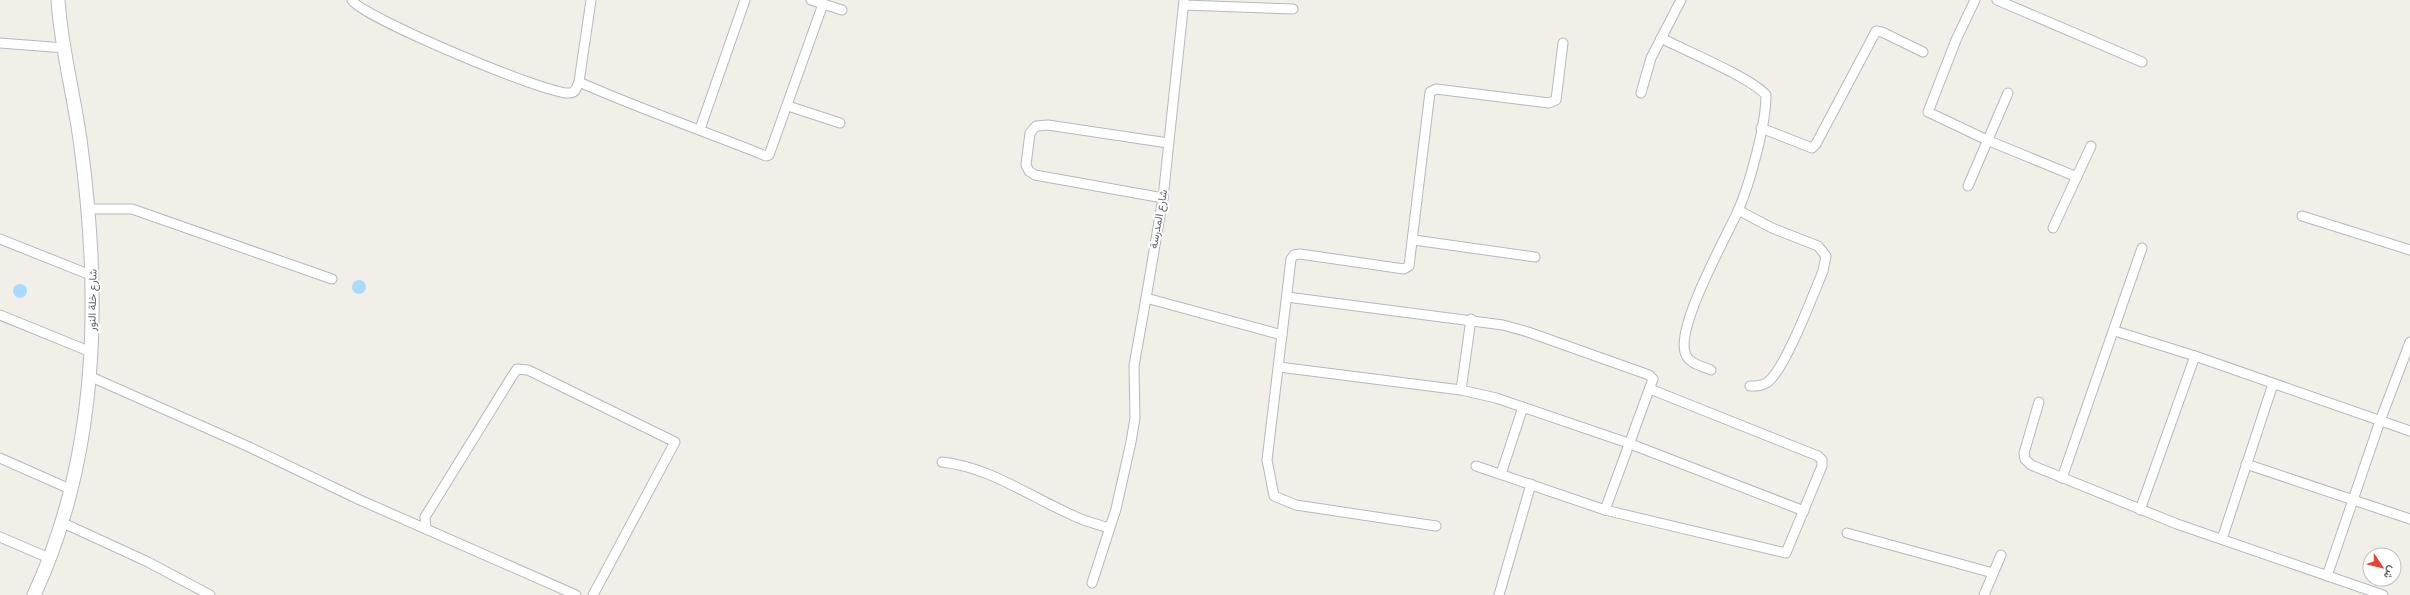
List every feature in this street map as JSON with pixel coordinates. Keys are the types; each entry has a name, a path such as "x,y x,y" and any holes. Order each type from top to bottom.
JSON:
{"street":[{"name":"شارع خلة النور","path":"34,595 49,558 61,522 79,453 91,352 93,276 89,209 81,145 58,0"},
{"path":"352,0 354,5 382,21 479,63 554,91 571,94 575,92 578,82 591,0"},
{"path":"700,129 745,0"},
{"path":"811,0 842,10"},
{"path":"1641,93 1651,58 1681,0"},
{"path":"1975,0 1956,40 1928,112 1987,140 2077,177"},
{"path":"1997,0 2142,62"},
{"path":"1184,3 1292,10"},
{"name":"شارع المدرسة","path":"1092,583 1116,509 1135,418 1134,366 1163,198 1184,3"},
{"path":"578,82 601,93 769,156 823,4"},
{"path":"1761,128 1812,148 1816,144 1876,31 1882,32 1923,52"},
{"path":"1661,38 1761,90 1766,95 1766,103 1749,180 1738,210 1723,241 1685,333 1685,353 1690,361 1712,370"},
{"path":"0,43 65,48"},
{"path":"1436,526 1296,505 1285,502 1274,496 1267,460 1291,259 1294,255 1404,269 1410,266 1430,92 1436,89 1549,103 1556,100 1563,43"},
{"path":"1968,186 2008,92"},
{"path":"788,106 840,123"},
{"path":"1163,198 1035,175 1028,171 1026,165 1030,133 1036,126 1048,125 1168,143"},
{"path":"2053,228 2091,146"},
{"path":"89,209 132,209 332,279"},
{"path":"1738,210 1772,228 1818,246 1826,256 1823,271 1784,360 1768,381 1760,386 1750,386"},
{"path":"2302,216 2410,250"},
{"path":"0,239 93,276"},
{"path":"1414,240 1536,257"},
{"path":"2062,478 2115,331 2142,248"},
{"path":"1287,297 1471,320 1528,332 1643,372 1653,379 1628,443 1605,510"},
{"path":"1146,298 1282,335"},
{"path":"0,315 91,352"},
{"path":"1461,390 1471,320"},
{"path":"2115,331 2195,356 2410,431"},
{"path":"2327,576 2380,421 2410,342"},
{"path":"2140,510 2195,356"},
{"path":"1279,367 1461,390 1523,407 1628,443 1804,511"},
{"path":"426,528 425,517 514,373 517,369 528,370 674,442 593,595"},
{"path":"89,376 576,595"},
{"path":"2222,539 2273,384"},
{"path":"1476,466 1605,510 1780,554 1786,553 1790,548 1822,466 1822,460 1818,456 1650,389"},
{"path":"2039,402 2024,453 2025,459 2031,465 2140,510 2383,595"},
{"path":"1501,474 1523,407"},
{"path":"0,458 70,489"},
{"path":"942,462 965,464 995,477 1073,516 1109,528"},
{"path":"2246,464 2410,519"},
{"path":"1499,595 1531,484"},
{"path":"61,522 148,562 210,595"},
{"path":"1847,533 1993,573"},
{"path":"0,537 49,558"},
{"path":"1984,595 2001,555"}],"water":[{"path":"356,280 362,280 366,284 366,290 362,294 356,294 352,290 352,284"},
{"path":"17,284 23,284 27,288 27,294 23,298 17,298 13,294 13,288"}]}
